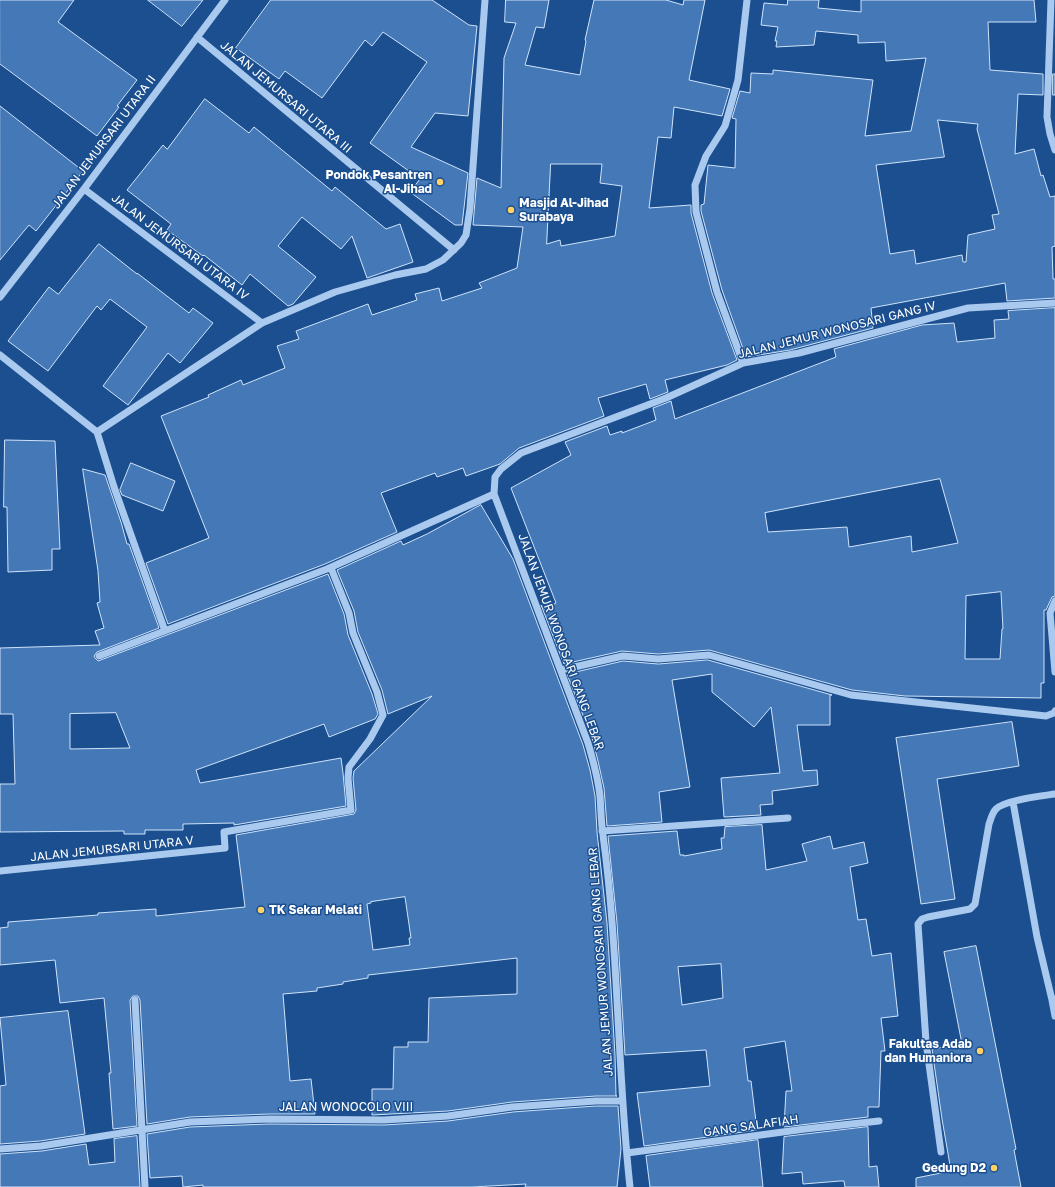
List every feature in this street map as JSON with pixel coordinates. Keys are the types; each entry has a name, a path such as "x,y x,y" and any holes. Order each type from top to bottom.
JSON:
{"street":[{"name":"JALAN JEMURSARI UTARA II","path":"0,297 84,189 225,0"},
{"path":"97,432 262,323 335,292 395,275 426,269 443,260 454,250 466,235 470,208 485,0"},
{"path":"743,363 717,292 696,212 694,185 706,156 725,126 738,80 747,0"},
{"path":"1051,0 1047,116 1050,134 1055,150"},
{"name":"JALAN JEMURSARI UTARA III","path":"197,37 454,250"},
{"name":"JALAN JEMURSARI UTARA IV","path":"84,189 262,323"},
{"name":"JALAN JEMUR WONOSARI GANG IV","path":"521,453 666,398 743,363 799,353 968,308 1055,303"},
{"path":"0,355 97,432 114,487 165,631"},
{"name":"JALAN JEMUR WONOSARI GANG LEBAR","path":"521,453 500,469 495,477 494,494 588,743 600,795 602,831 609,878 622,1101 630,1187"},
{"path":"99,656 331,568 494,494"},
{"name":"JALAN JEMURSARI UTARA V","path":"0,871 226,848 224,832 351,810 348,778 349,767 370,739 383,715 377,692 353,633 349,613 331,568"},
{"path":"1055,601 1050,613 1055,672"},
{"path":"561,670 623,656 658,659 709,655 851,695 1046,716 1054,712"},
{"path":"941,1152 926,1042 918,924 928,917 973,907 976,898 989,824 992,814 996,809 1002,805 1013,802 1055,794"},
{"path":"1013,802 1037,937 1054,999 1055,1016"},
{"path":"602,831 788,818"},
{"path":"135,1000 145,1187"},
{"name":"JALAN WONOCOLO VIII","path":"0,1149 40,1146 190,1122 269,1119 384,1120 448,1116 512,1107 596,1101 622,1101"},
{"name":"GANG SALAFIAH","path":"627,1154 805,1129 879,1121"}],"building":[{"path":"0,0 74,0 58,22 137,80 97,136 0,64"},
{"path":"148,0 203,0 182,26"},
{"path":"271,0 432,0 469,25 477,26 468,116 435,113 411,147 468,173 462,225 455,225 410,192 420,179 370,143 427,62 383,32 372,46 365,40 322,98 285,71 279,79 236,48"},
{"path":"506,0 549,0 544,28 536,27 525,65 580,75 585,40 594,0 666,0 683,5 684,0 705,0 689,80 730,89 722,116 674,107 671,138 658,137 649,208 691,205 691,213 712,293 737,360 727,365 665,380 668,392 650,399 646,384 598,398 604,416 519,448 500,464 466,476 463,468 437,477 435,473 381,493 397,532 325,564 168,624 146,563 209,538 161,416 209,397 208,395 241,380 243,385 285,368 277,346 299,339 296,331 368,304 372,315 417,300 415,294 439,288 442,301 482,288 479,283 517,268 523,227 473,225 477,178 501,188 504,58 516,23 505,22","holes":["551,164 602,164 600,183 622,186 615,236 561,246 560,240 547,244"]},
{"path":"788,0 819,0 818,8 861,12 861,0 1034,0 1036,22 988,22 990,70 1043,74 1043,95 1018,94 1015,154 1034,149 1041,176 1043,175 1050,197 1055,196 1055,246 1052,247 1055,298 1007,301 1005,283 871,308 873,328 790,350 746,357 722,290 701,211 701,205 704,204 708,165 735,168 736,119 732,118 740,91 750,93 751,73 773,74 773,70 873,80 865,136 911,131 926,58 886,61 885,42 858,43 858,35 816,31 814,45 776,47 777,41 775,41 778,27 761,25 764,3 787,5","holes":["938,120 978,124 977,129 999,214 992,215 995,229 968,235 966,262 963,262 962,255 916,264 914,250 890,254 876,165 944,157"]},
{"path":"1053,74 1055,74 1055,95 1053,95"},
{"path":"205,99 249,133 254,127 332,191 335,187 386,229 400,224 413,262 367,278 352,236 341,249 302,217 278,246 316,277 293,304 288,306 250,274 242,285 204,255 203,256 167,230 171,224 127,190 163,145 167,149"},
{"path":"0,106 83,171 36,231 29,225 0,260"},
{"path":"99,244 189,313 193,308 213,323 180,363 168,353 128,405 103,386 147,327 110,299 101,310 97,306 48,371 8,341 49,287 58,294"},
{"path":"1055,308 1055,596 1052,597 1046,610 1044,610 1044,683 1041,683 1041,698 905,696 852,690 709,650 658,654 622,651 564,664 541,605 544,609 556,603 511,488 571,455 565,442 607,426 610,435 622,431 622,433 656,420 653,408 671,401 675,419 836,357 834,349 922,325 954,323 957,342 995,338 994,320 1009,319 1008,311","holes":["940,479 958,543 912,552 911,536 849,547 847,527 768,532 765,513","1001,592 1003,629 1000,659 965,659 966,596"]},
{"path":"5,440 55,441 60,549 52,549 52,570 8,572 7,507 4,507"},
{"path":"131,463 175,481 163,511 122,495 120,490"},
{"path":"83,469 105,475 127,544 129,544 159,628 97,652 94,656 98,661 328,574 344,614 348,635 372,694 378,714 375,719 329,737 324,724 196,770 200,783 341,758 346,806 234,825 234,823 183,824 183,830 145,830 145,834 124,834 124,831 0,832 0,784 15,784 13,714 0,714 0,648 100,645 95,631 104,628 97,603 100,602 98,571","holes":["116,713 130,748 70,749 70,714"]},
{"path":"481,505 513,559 583,745 595,796 597,832 607,923 616,1096 512,1102 448,1111 372,1115 372,1089 393,1089 394,1047 408,1047 408,1042 428,1042 429,998 517,994 517,958 368,975 368,978 317,988 317,991 283,994 290,1081 311,1079 315,1114 190,1117 147,1124 140,1000 138,996 133,996 130,1000 137,1126 113,1129 109,1073 111,1073 104,998 60,1003 55,960 0,965 0,928 8,927 8,922 98,915 98,913 156,909 156,916 245,907 236,835 354,814 356,810 353,778 354,771 432,696 388,714 382,690 358,632 354,611 337,570 401,541 403,545","holes":["405,897 411,938 409,938 410,945 373,950 367,904 371,902"]},
{"path":"708,660 832,695 830,695 830,725 797,725 803,771 817,770 818,785 772,791 773,804 760,805 761,815 724,817 721,778 780,773 771,707 754,727 712,692 712,674 672,680 690,787 659,792 662,822 607,826 604,788 593,741 567,674 623,661 658,664"},
{"path":"1012,722 1019,766 937,779 955,899 921,904 896,738"},
{"path":"762,825 766,870 807,861 802,844 830,836 833,849 864,842 868,863 850,867 858,920 866,919 872,956 891,953 898,1016 881,1018 885,1051 881,1051 879,1107 868,1107 868,1117 784,1127 786,1091 792,1091 785,1041 744,1048 748,1081 751,1081 757,1130 644,1146 637,1093 710,1086 706,1050 625,1055 617,923 608,836 677,831 680,855 684,856 722,849 721,838 724,838 725,827","holes":["721,964 723,998 682,1005 678,967"]},
{"path":"976,946 1016,1149 1014,1150 1021,1187 916,1187 916,1178 951,1171 932,1049 962,1044 944,952"},
{"path":"68,1011 85,1134 40,1141 0,1144 0,1086 6,1085 0,1018"},
{"path":"596,1106 618,1106 621,1149 617,1187 525,1187 526,1184 472,1187 203,1187 203,1185 183,1187 182,1176 150,1178 147,1134 190,1127 269,1124 384,1125 448,1121 513,1112"},
{"path":"868,1127 869,1167 877,1166 879,1187 845,1187 844,1181 803,1184 802,1172 782,1174 784,1137"},
{"path":"137,1136 140,1187 0,1187 0,1154 42,1151 86,1144 89,1165 115,1162 114,1139"},
{"path":"758,1140 763,1187 650,1187 646,1156"}],"place":[{"name":"Pondok Pesantren Al-Jihad","path":"440,182"},
{"name":"Masjid Al-Jihad Surabaya","path":"511,210"},
{"name":"TK Sekar Melati","path":"261,910"},
{"name":"Fakultas Adab dan Humaniora","path":"980,1051"},
{"name":"Gedung D2","path":"994,1168"}]}
